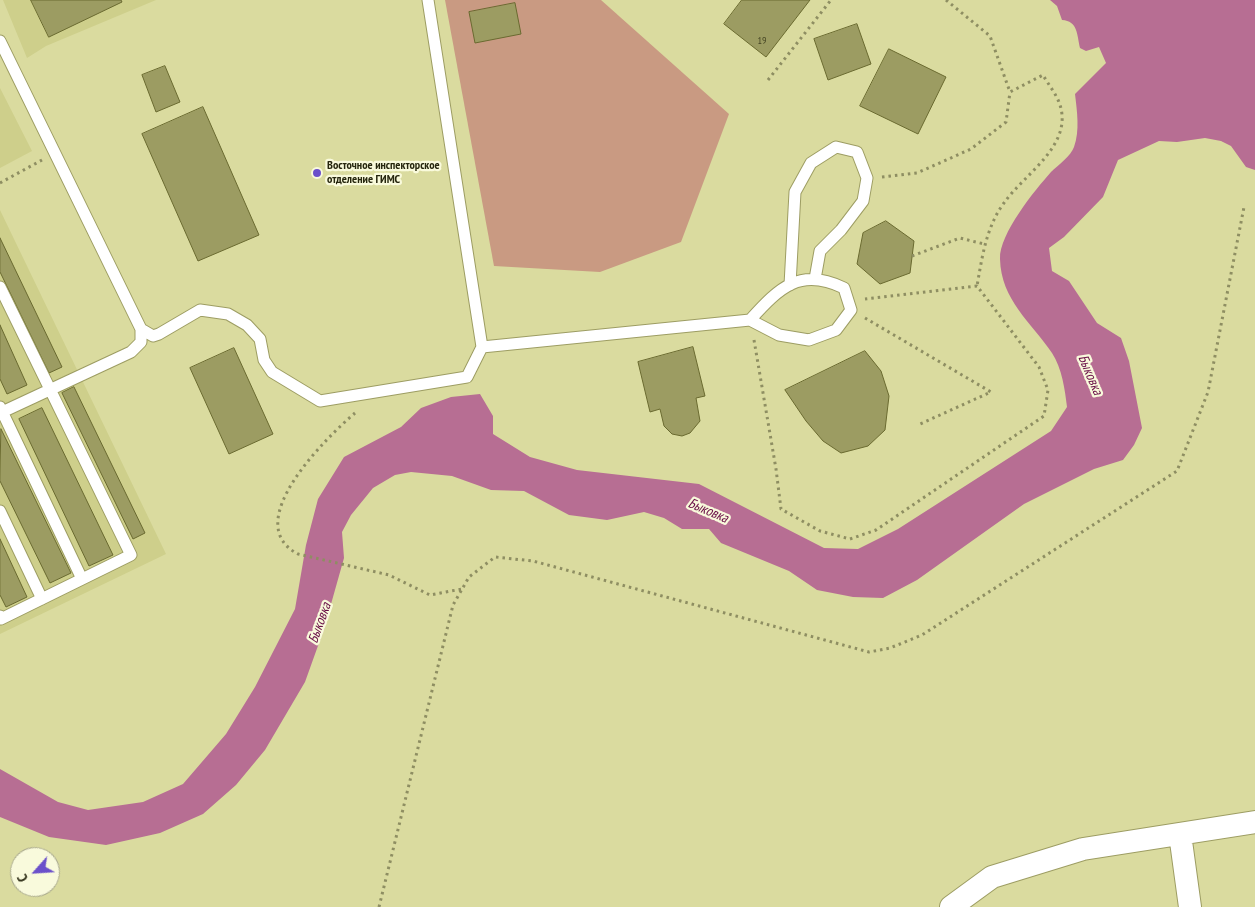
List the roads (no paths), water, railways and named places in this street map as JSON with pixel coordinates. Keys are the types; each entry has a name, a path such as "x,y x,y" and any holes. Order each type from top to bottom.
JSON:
{"street":[{"path":"951,907 992,877 1083,848 1255,822"},
{"path":"1180,834 1190,907"}],"lane":[{"path":"141,329 153,336 200,310 228,314 247,326 260,339 264,360 272,372 320,401 467,377 482,347 428,0"},
{"path":"0,41 141,329 141,342 131,352 50,390 1,410 82,579"},
{"path":"790,285 795,192 811,163 836,147 857,152 867,178 863,200 842,230 820,251 815,279"},
{"path":"482,347 750,320 779,335 809,340 836,330 849,306 844,288 827,280 804,278 790,285 765,303 750,320"},
{"path":"0,287 131,556 1,619 0,616"},
{"path":"0,511 42,599"}],"water":[{"name":"Быковка","path":"1050,0 1255,0 1255,170 1246,167 1231,146 1221,141 1205,138 1177,142 1159,141 1118,160 1103,197 1064,237 1049,248 1052,271 1069,281 1097,323 1121,338 1129,361 1142,428 1134,445 1123,460 1094,469 1024,504 917,580 883,598 853,597 817,590 789,571 721,543 709,529 682,529 664,518 644,512 607,520 569,515 524,491 491,490 452,476 411,472 395,475 373,488 351,515 342,532 344,558 324,629 305,682 265,750 236,785 203,814 160,833 106,845 49,837 0,817 0,769 58,802 88,810 143,802 183,784 226,734 255,687 295,609 306,545 318,499 344,457 401,427 421,408 451,397 480,394 493,416 493,434 530,457 577,470 699,484 824,548 858,549 898,529 1051,431 1067,407 1061,372 1052,353 1011,299 1002,274 1001,249 1011,225 1019,213 1051,172 1072,150 1076,141 1077,128 1075,94 1106,63 1099,47 1086,51 1080,48 1074,26 1062,20 1057,6"}],"place":[{"name":"Восточное инспекторское отделение ГИМС","path":"317,173"}]}
